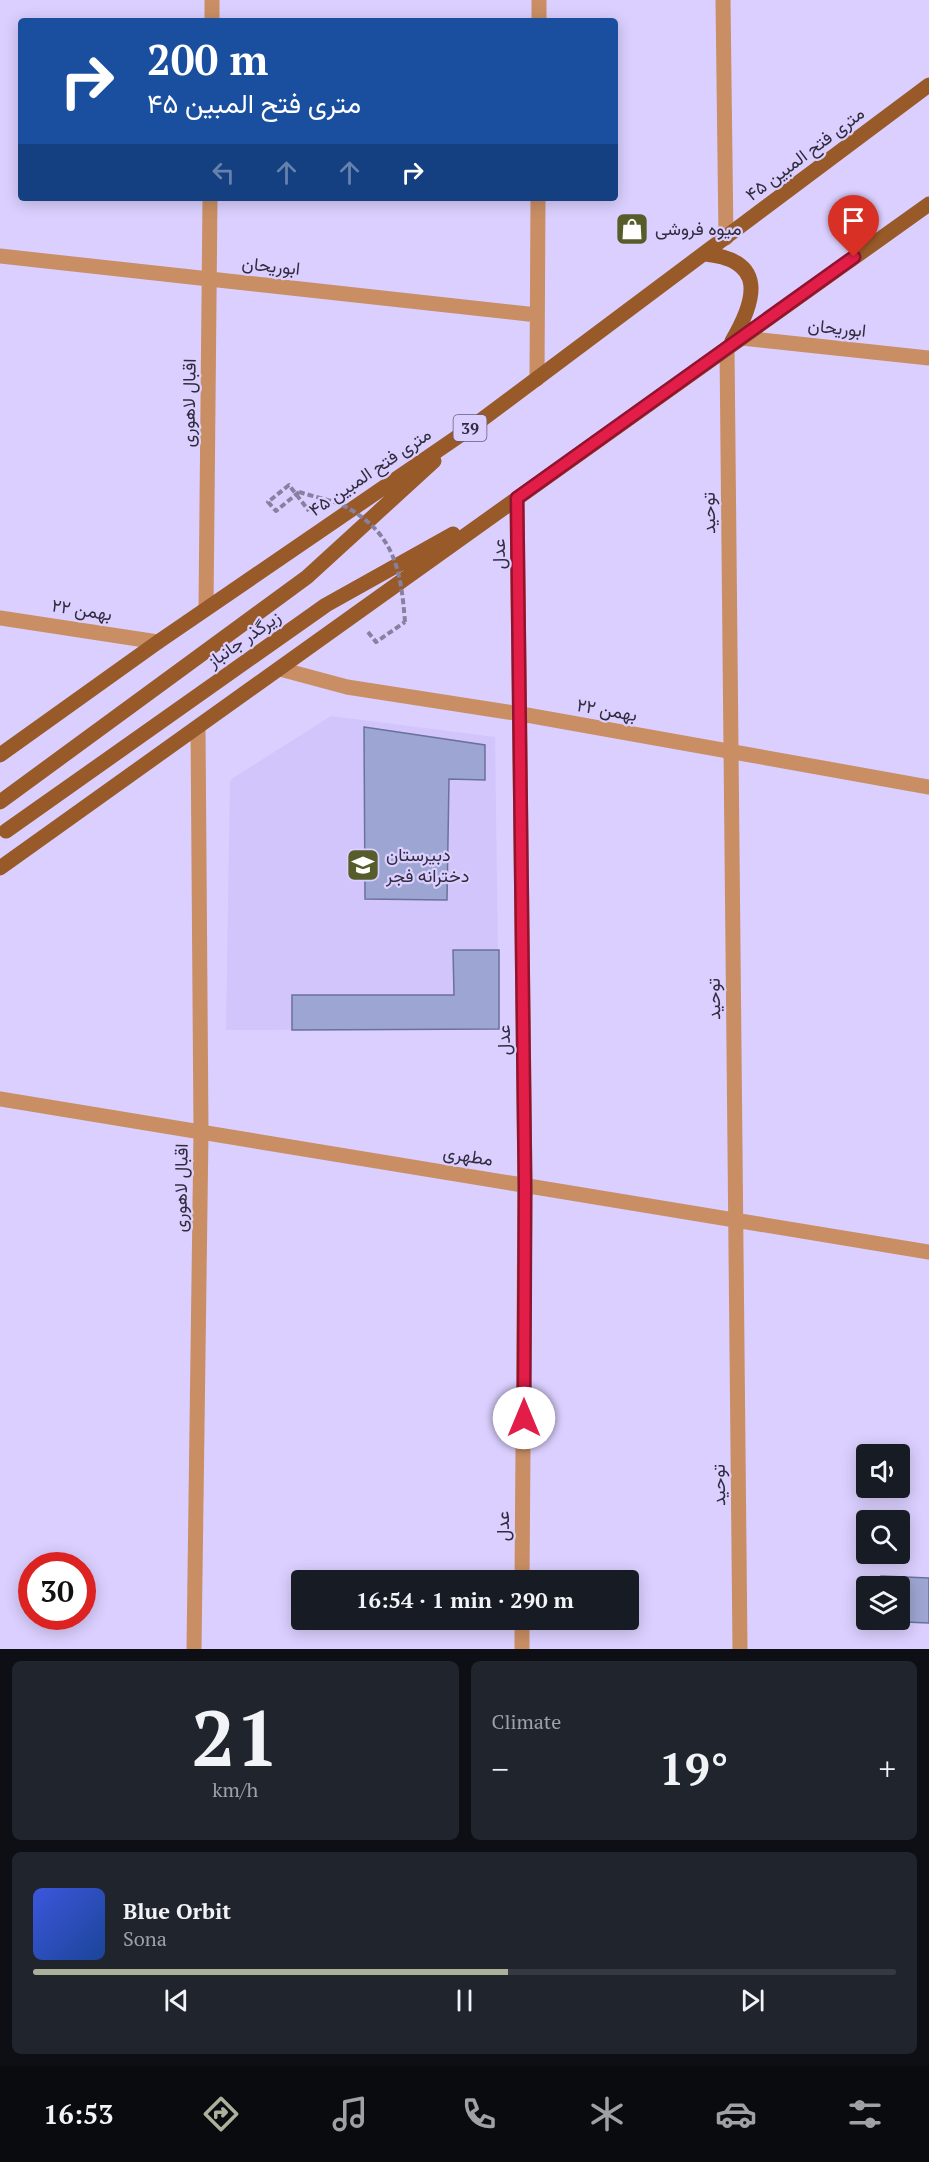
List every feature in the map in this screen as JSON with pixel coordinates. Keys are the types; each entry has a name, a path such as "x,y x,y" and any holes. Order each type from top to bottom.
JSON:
{"main road":[{"name":"۴۵ متری فتح المبین","path":"0,755 158,642 471,427 929,85"},
{"path":"0,868 929,204"},
{"path":"705,254 735,261 747,273 752,293 747,315 727,348"},
{"name":"زیرگذر جانباز","path":"0,802 308,577 471,427"},
{"name":"زیرگذر جانباز","path":"6,831 326,605 517,498"},
{"path":"0,861 16,857"}],"street":[{"path":"212,0 212,18"},
{"path":"539,0 539,18"},
{"path":"723,0 726,238"},
{"name":"اقبال لاهوری","path":"206,609 210,201"},
{"path":"537,379 538,201"},
{"name":"ابوریحان","path":"0,256 537,315"},
{"name":"ابوریحان","path":"742,338 929,358"},
{"name":"توحید","path":"727,348 740,1649"},
{"name":"عدل","path":"517,498 525,1186 522,1570"},
{"name":"۲۲ بهمن","path":"0,618 158,642"},
{"name":"۲۲ بهمن","path":"280,669 347,687 520,714 929,787"},
{"name":"اقبال لاهوری","path":"194,1649 201,1132 198,727"},
{"name":"مطهری","path":"0,1099 929,1252"},
{"path":"522,1630 522,1649"}],"path":[{"path":"322,528 302,502 295,494 289,485 268,502 276,511 291,499 299,492 346,507 376,529 385,540 392,552 402,582 405,622 376,642"}],"shaded area":[{"name":"دبیرستان دخترانه فجر","path":"331,716 495,737 499,1029 226,1030 230,780"}],"building":[{"path":"364,727 485,745 485,780 449,779 447,900 365,899"},
{"path":"453,950 499,950 499,1029 292,1030 292,995 454,995"},
{"path":"910,1577 929,1578 929,1623 910,1622"}],"place":[{"name":"میوه فروشی","path":"632,229"},
{"name":"دبیرستان دخترانه فجر","path":"363,865"}],"route":[{"path":"524,1418 525,1186 517,498 854,257"}]}
